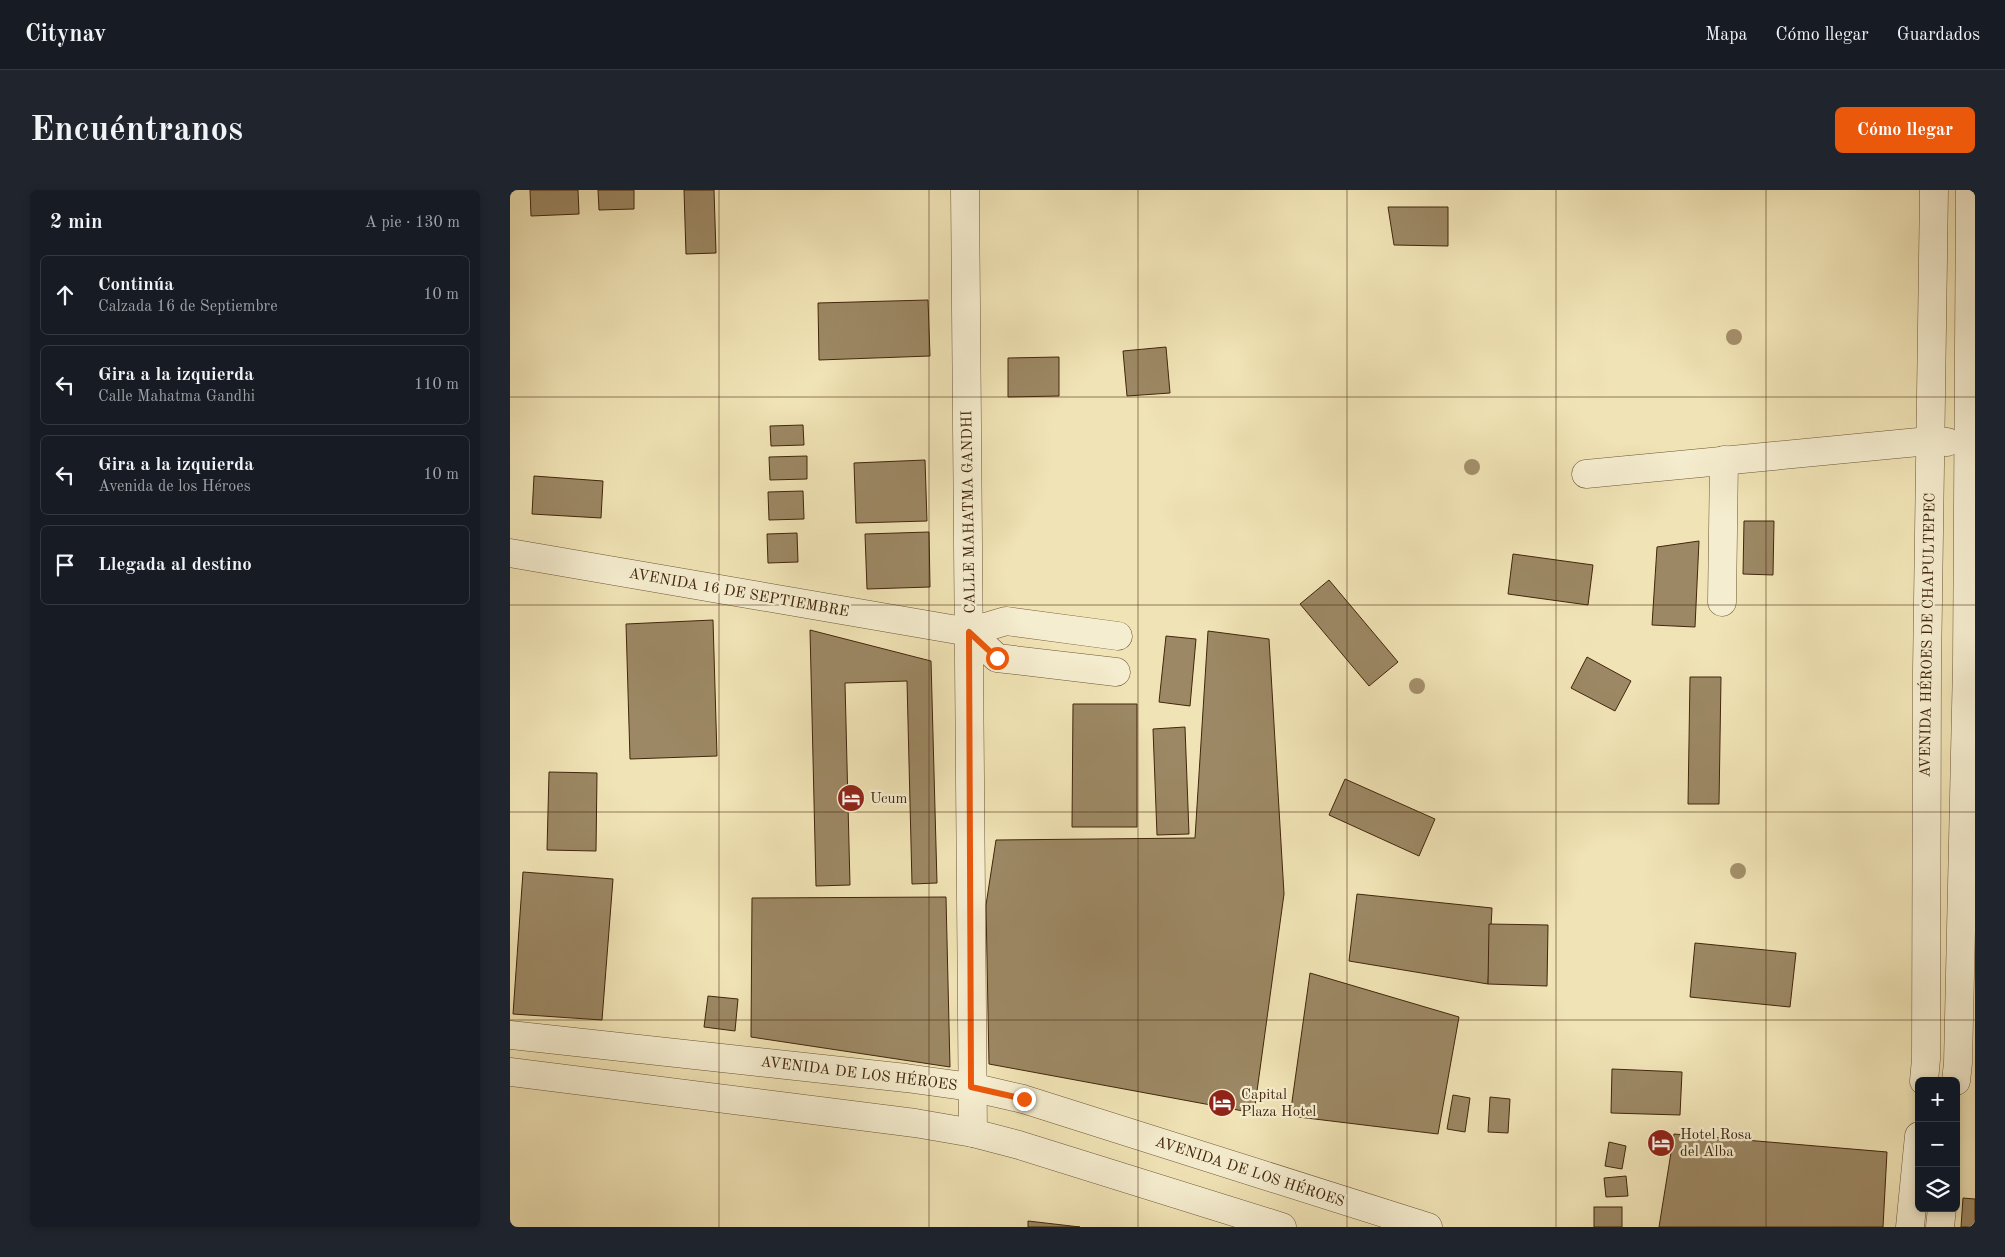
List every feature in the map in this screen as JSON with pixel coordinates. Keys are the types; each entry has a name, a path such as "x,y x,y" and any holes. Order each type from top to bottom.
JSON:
{"street":[{"name":"CALLE MAHATMA GANDHI","path":"965,190 971,1087 973,1133"},
{"name":"AVENIDA HÉROES DE CHAPULTEPEC","path":"1925,1070 1926,706 1934,190"},
{"path":"1925,1070 1963,1069 1966,1031 1971,665 1968,442 1970,190"},
{"path":"1586,474 1929,441 1968,442"},
{"path":"1722,602 1724,460"},
{"name":"AVENIDA 16 DE SEPTIEMBRE","path":"510,553 969,632"},
{"path":"969,632 1006,621 1118,636"},
{"path":"969,632 997,658 1116,672"},
{"path":"1927,670 1971,665"},
{"path":"1926,706 1970,710"},
{"path":"1925,1028 1966,1031"},
{"name":"AVENIDA DE LOS HÉROES","path":"510,1035 906,1078 971,1087 1024,1099 1428,1227"},
{"path":"510,1072 915,1123 973,1133 1019,1145 1282,1227"},
{"path":"1910,1227 1916,1167"},
{"path":"1940,1227 1942,1212"}],"building":[{"path":"530,190 578,190 579,214 531,216"},
{"path":"598,190 634,190 634,209 599,210"},
{"path":"684,190 714,190 716,253 686,254"},
{"path":"1388,207 1448,207 1448,246 1394,245"},
{"path":"928,300 930,356 819,360 818,303"},
{"path":"1166,347 1170,393 1127,396 1123,351"},
{"path":"1059,357 1059,396 1008,397 1008,358"},
{"path":"803,425 804,445 771,446 770,426"},
{"path":"807,456 807,479 770,480 769,457"},
{"path":"925,460 927,521 856,523 854,463"},
{"path":"534,476 603,481 601,518 532,514"},
{"path":"803,491 804,519 769,520 768,492"},
{"path":"1744,521 1774,521 1773,575 1743,574"},
{"path":"929,532 930,587 867,589 865,534"},
{"path":"797,533 798,562 768,563 767,534"},
{"path":"1699,541 1695,627 1652,625 1657,547"},
{"path":"1513,554 1593,565 1588,605 1508,594"},
{"path":"1329,580 1398,662 1369,686 1300,604"},
{"path":"713,620 717,756 630,759 626,624"},
{"path":"810,630 931,661 937,883 912,884 907,681 845,683 850,885 816,886"},
{"path":"1208,631 1269,639 1284,894 1254,1113 989,1064 986,905 996,840 1195,838"},
{"path":"1166,636 1196,639 1190,706 1159,702"},
{"path":"1587,657 1631,681 1615,711 1571,688"},
{"path":"1690,677 1721,677 1719,804 1688,804"},
{"path":"1073,704 1137,704 1137,827 1072,827"},
{"path":"1185,727 1189,834 1157,835 1153,729"},
{"path":"549,772 597,773 596,851 547,850"},
{"path":"1345,779 1435,819 1419,856 1329,815"},
{"path":"523,872 613,879 602,1020 513,1014"},
{"path":"1357,894 1492,908 1488,984 1349,961"},
{"path":"946,897 950,1067 751,1037 752,898"},
{"path":"1489,924 1548,925 1547,986 1488,984"},
{"path":"1695,943 1796,953 1790,1007 1690,997"},
{"path":"1310,973 1459,1017 1438,1134 1290,1116"},
{"path":"708,996 738,999 735,1031 704,1027"},
{"path":"1612,1069 1682,1072 1680,1115 1611,1113"},
{"path":"1453,1095 1470,1098 1465,1132 1447,1129"},
{"path":"1490,1097 1510,1099 1508,1133 1488,1132"},
{"path":"1674,1134 1887,1152 1883,1227 1659,1227"},
{"path":"1609,1142 1626,1146 1622,1169 1605,1166"},
{"path":"1626,1176 1628,1196 1606,1197 1604,1178"},
{"path":"1963,1198 1975,1199 1975,1227 1961,1227"},
{"path":"1594,1207 1622,1207 1622,1227 1594,1227"},
{"path":"1028,1221 1080,1227 1028,1227"}],"place":[{"name":"Ucum","path":"851,798"},
{"name":"Capital Plaza Hotel","path":"1222,1103"},
{"name":"Hotel Rosa del Alba","path":"1661,1143"}],"route":[{"path":"997,658 969,632 971,1087 1024,1099"}]}
